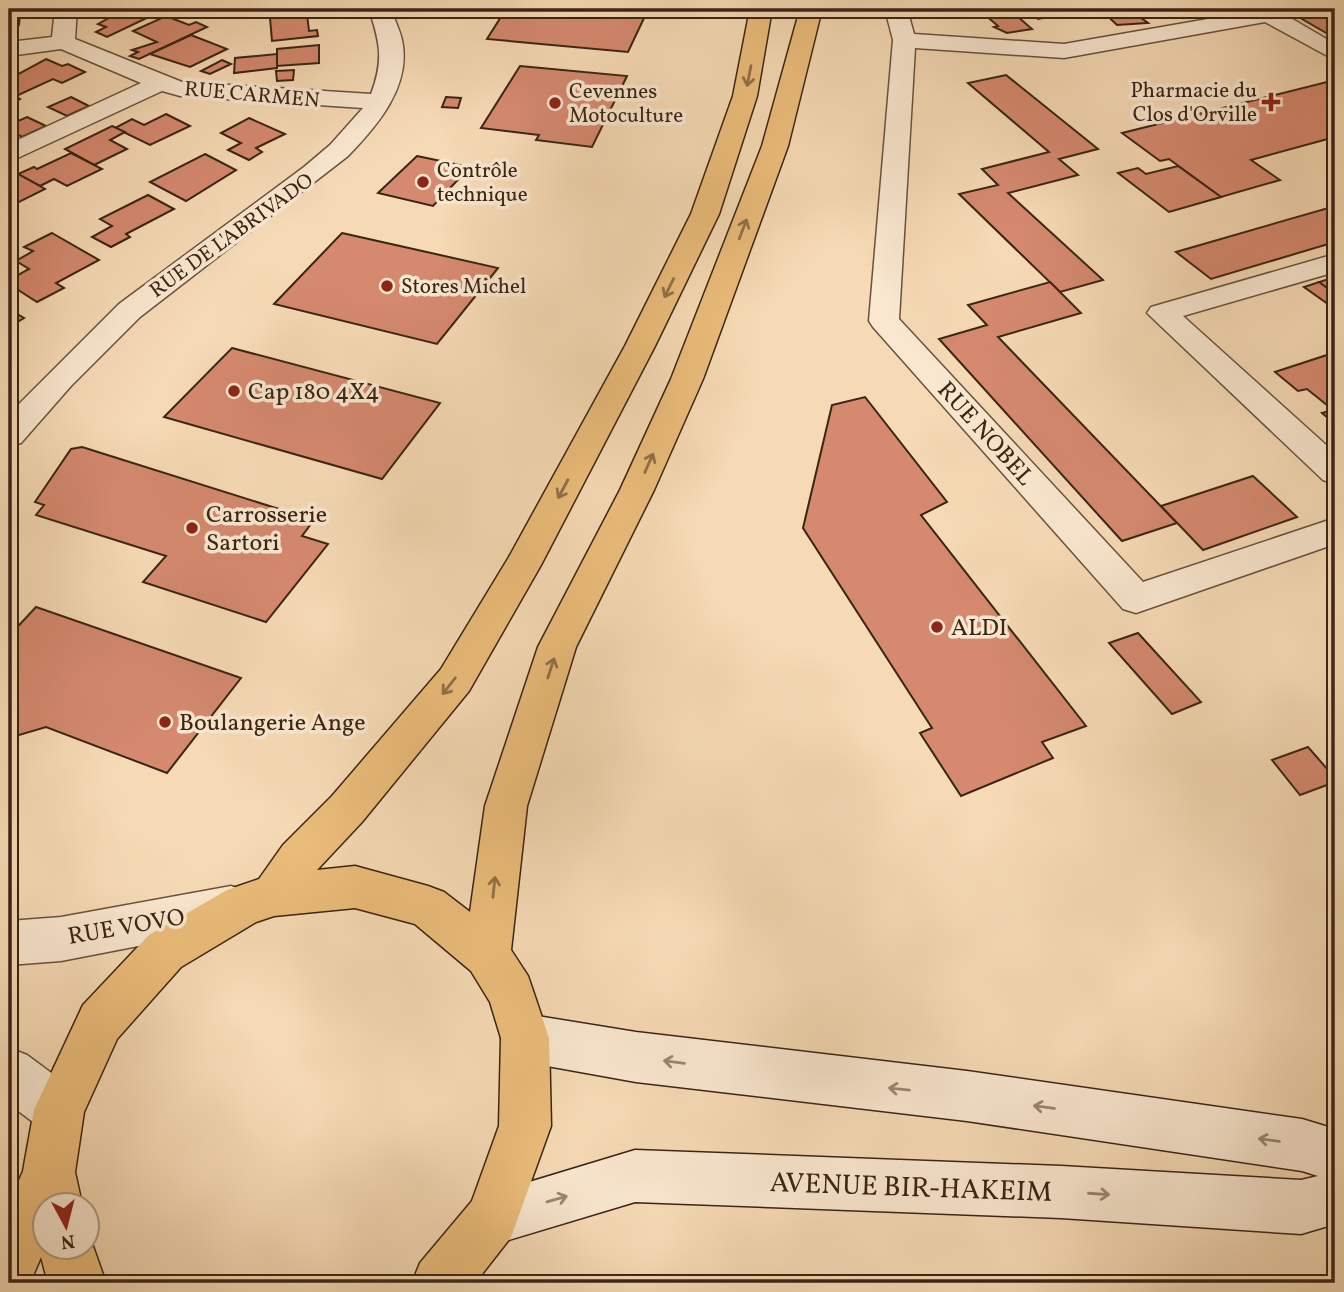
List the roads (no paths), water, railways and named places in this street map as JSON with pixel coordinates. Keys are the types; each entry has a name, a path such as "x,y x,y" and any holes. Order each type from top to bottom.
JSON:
{"main road":[{"path":"9,1268 53,1188 59,1110 100,1022 165,951 259,900 347,809 455,680 523,565 640,346 705,214 745,96 761,9"},
{"path":"487,955 506,806 557,647 637,490 687,379 775,146 811,9"},
{"path":"259,900 355,887 428,907 487,955 511,992 525,1038 525,1126 492,1218 440,1283"},
{"path":"69,1260 73,1278 78,1283"}],"street":[{"path":"63,42 66,9"},
{"name":"RUE DE L'ABRIVADO","path":"9,435 40,398 132,308 324,167 345,148 379,102 388,85 392,44 387,22 380,9"},
{"path":"897,9 904,40 1064,51 1263,12 1335,53"},
{"name":"RUE NOBEL","path":"904,40 884,321 1136,599 1335,531"},
{"name":"RUE CARMEN","path":"9,49 63,42 160,83 211,93 379,102"},
{"path":"9,154 160,83"},
{"path":"1335,262 1162,313 1335,472"},
{"name":"RUE VOVO","path":"9,943 61,939 259,900"},
{"path":"525,1038 689,1064 967,1096 1302,1145 1335,1156"},
{"path":"9,1073 59,1110"},
{"name":"AVENUE BIR-HAKEIM","path":"492,1218 635,1176 1061,1192 1301,1207 1335,1198"}],"place":[{"name":"Pharmacie du Clos d'Orville","path":"1271,102"},
{"name":"Cevennes Motoculture","path":"555,103"},
{"name":"Contrôle technique","path":"423,182"},
{"name":"Stores Michel","path":"387,286"},
{"name":"Cap 180 4X4","path":"234,391"},
{"name":"Carrosserie Sartori","path":"192,528"},
{"name":"ALDI","path":"937,627"},
{"name":"Boulangerie Ange","path":"165,722"}]}
